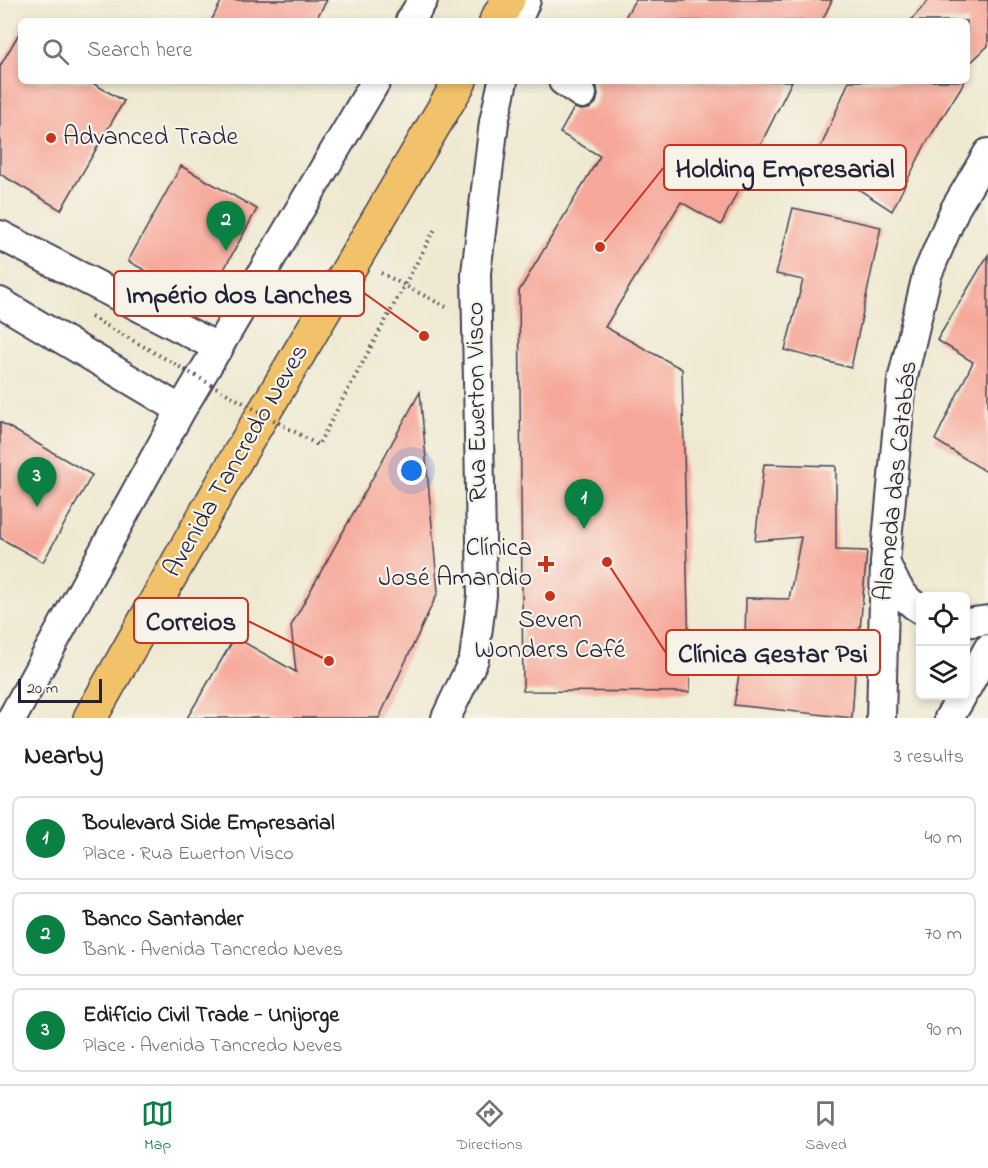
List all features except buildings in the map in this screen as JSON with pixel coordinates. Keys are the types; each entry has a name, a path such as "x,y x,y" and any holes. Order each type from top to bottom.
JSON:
{"main road":[{"path":"498,18 508,0"},
{"name":"Avenida Tancredo Neves","path":"90,718 237,458 458,84"}],"street":[{"path":"413,18 423,0"},
{"path":"518,18 526,0"},
{"path":"12,718 181,410 374,84"},
{"name":"Rua Ewerton Visco","path":"446,718 474,659 482,595 476,273 494,122 502,84"},
{"name":"Alameda das Catabás","path":"881,718 885,562 902,381 927,275 955,209 988,153"},
{"path":"0,235 219,348"},
{"path":"0,302 181,410"},
{"path":"885,562 896,586 916,606"},
{"path":"970,622 988,620"},
{"path":"970,682 988,649"},
{"path":"949,718 960,700"}],"path":[{"path":"148,349 318,445 435,229"},
{"path":"355,259 446,307"}],"place":[{"name":"Advanced Trade","path":"51,138"},
{"name":"Holding Empresarial","path":"600,247"},
{"name":"Banco Santander","path":"226,251"},
{"name":"Império dos Lanches","path":"424,336"},
{"name":"Edifício Civil Trade - Unijorge","path":"37,507"},
{"name":"Boulevard Side Empresarial","path":"584,529"},
{"name":"Clínica Gestar Psi","path":"607,562"},
{"name":"Clínica José Amandio","path":"546,564"},
{"name":"Seven Wonders Café","path":"550,596"},
{"name":"Correios","path":"329,661"}]}
